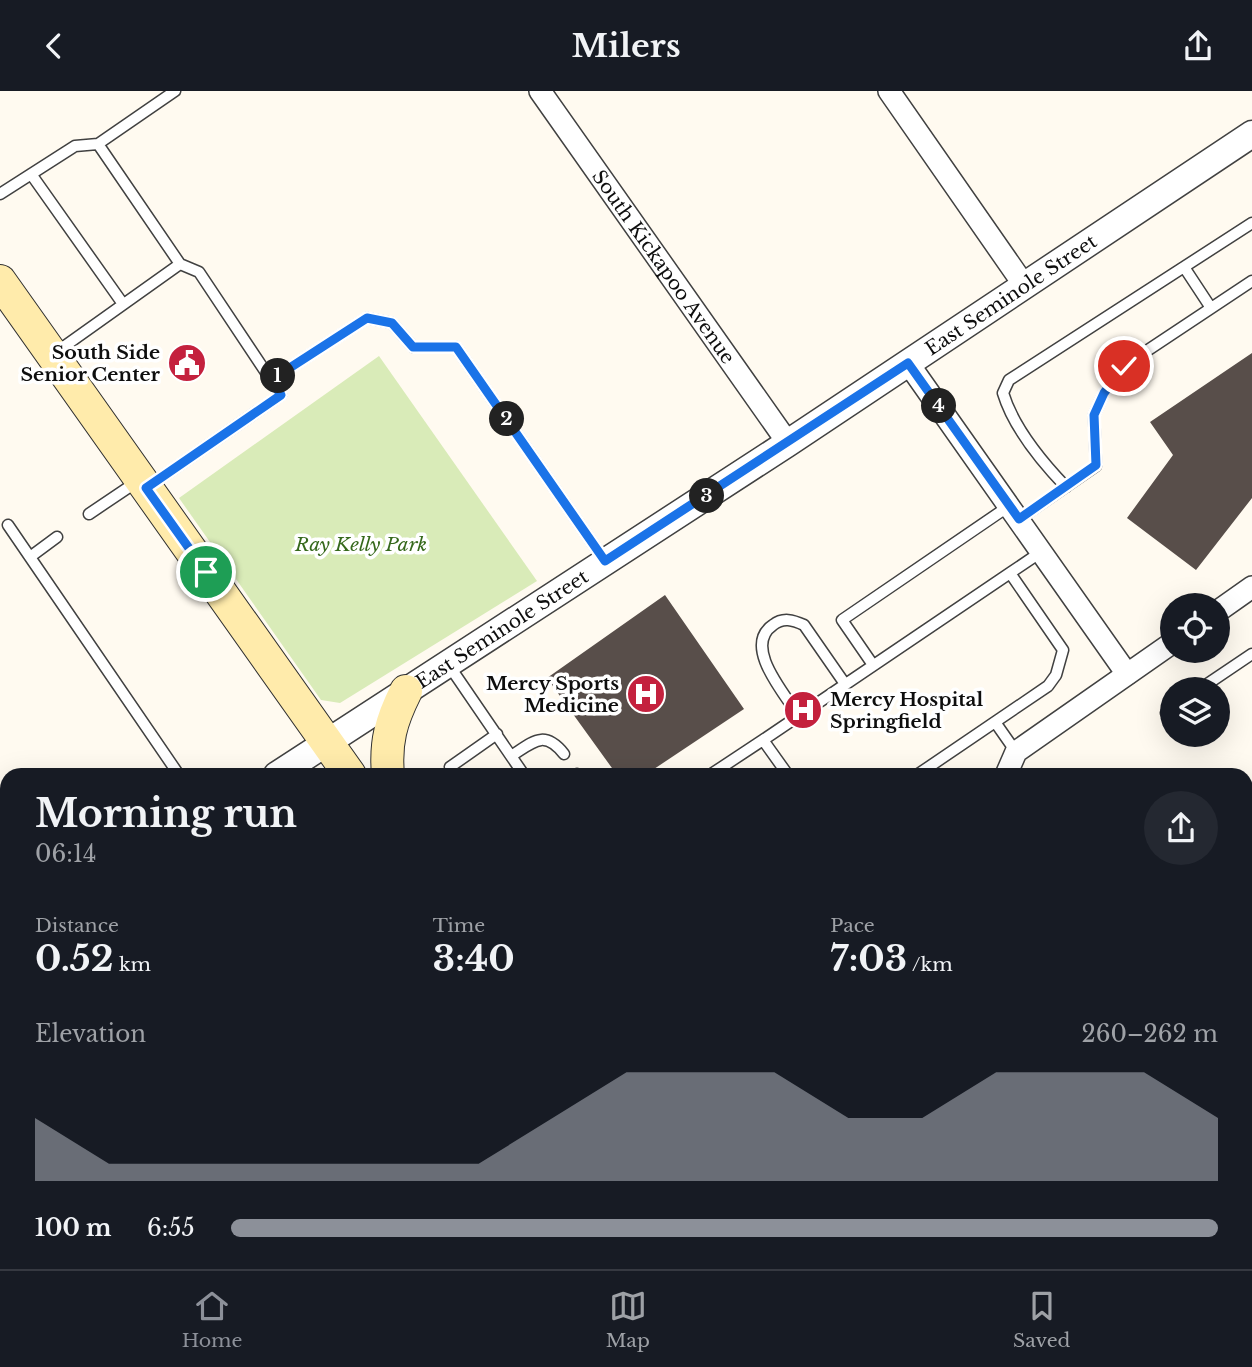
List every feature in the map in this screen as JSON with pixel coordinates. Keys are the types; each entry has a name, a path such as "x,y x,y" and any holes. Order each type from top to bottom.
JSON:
{"main road":[{"path":"0,281 345,768"},
{"path":"388,768 388,740 393,717 406,691"}],"street":[{"name":"South Kickapoo Avenue","path":"540,91 788,443"},
{"path":"889,91 1024,285"},
{"name":"East Seminole Street","path":"288,768 788,443 1252,134"},
{"path":"908,363 1127,674"},
{"path":"1230,603 1252,587"},
{"path":"1009,768 1016,752 1160,651"}],"lane":[{"path":"0,194 75,146 98,144 175,91"},
{"path":"89,514 281,395 199,272 180,264 98,144"},
{"path":"31,174 123,304"},
{"path":"1066,487 1047,467 1007,407 1003,393 1009,380 1252,223"},
{"path":"52,355 180,264"},
{"path":"1184,267 1211,308"},
{"path":"873,665 842,620 1014,512 1066,487 1096,465 1094,415 1104,393 1124,366 1252,281"},
{"path":"271,380 367,318 392,323 413,347 456,347 605,561"},
{"path":"8,525 174,768"},
{"path":"30,557 57,537"},
{"path":"721,768 1041,552"},
{"path":"927,768 1048,686 1056,675 1063,650 1010,573"},
{"path":"798,715 762,658 760,646 763,635 772,625 783,620 794,620 804,625 845,684"},
{"path":"1218,677 1252,654"},
{"path":"448,664 519,768"},
{"path":"995,722 1016,752"},
{"path":"451,768 496,734"},
{"path":"511,756 535,740 547,739 556,744 564,754"},
{"path":"763,740 783,768"}],"green space":[{"name":"Ray Kelly Park","path":"379,356 537,581 340,703 321,700 179,498"}],"building":[{"path":"1252,353 1252,498 1196,570 1127,518 1173,455 1150,422"},
{"name":"Mercy Sports Medicine","path":"665,595 744,709 656,768 612,768 547,678"}],"place":[{"name":"South Side Senior Center","path":"187,363"},
{"name":"Mercy Sports Medicine","path":"646,694"},
{"name":"Mercy Hospital Springfield","path":"803,710"}],"route":[{"path":"206,572 146,488 281,395 271,380 367,318 392,323 413,347 456,347 605,561 908,363 1019,519 1096,465 1094,415 1104,393 1124,366"}]}
